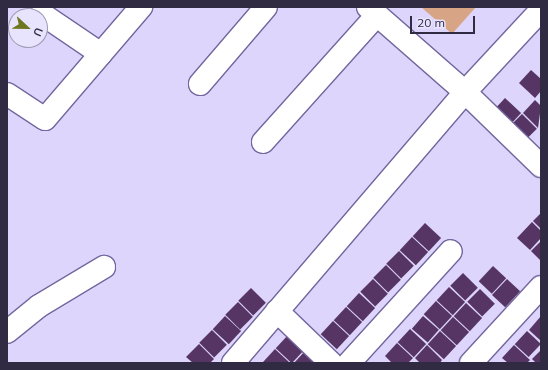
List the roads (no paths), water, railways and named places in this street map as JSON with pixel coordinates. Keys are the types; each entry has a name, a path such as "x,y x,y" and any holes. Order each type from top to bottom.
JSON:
{"street":[{"path":"7,94 45,119 141,7"},
{"path":"200,84 266,7"},
{"path":"233,363 465,92 541,10"},
{"path":"263,142 373,11 539,160"},
{"path":"48,18 101,54"},
{"path":"349,363 451,251"},
{"path":"7,332 39,306 104,267"},
{"path":"471,363 541,287"},
{"path":"277,311 331,363"}]}
